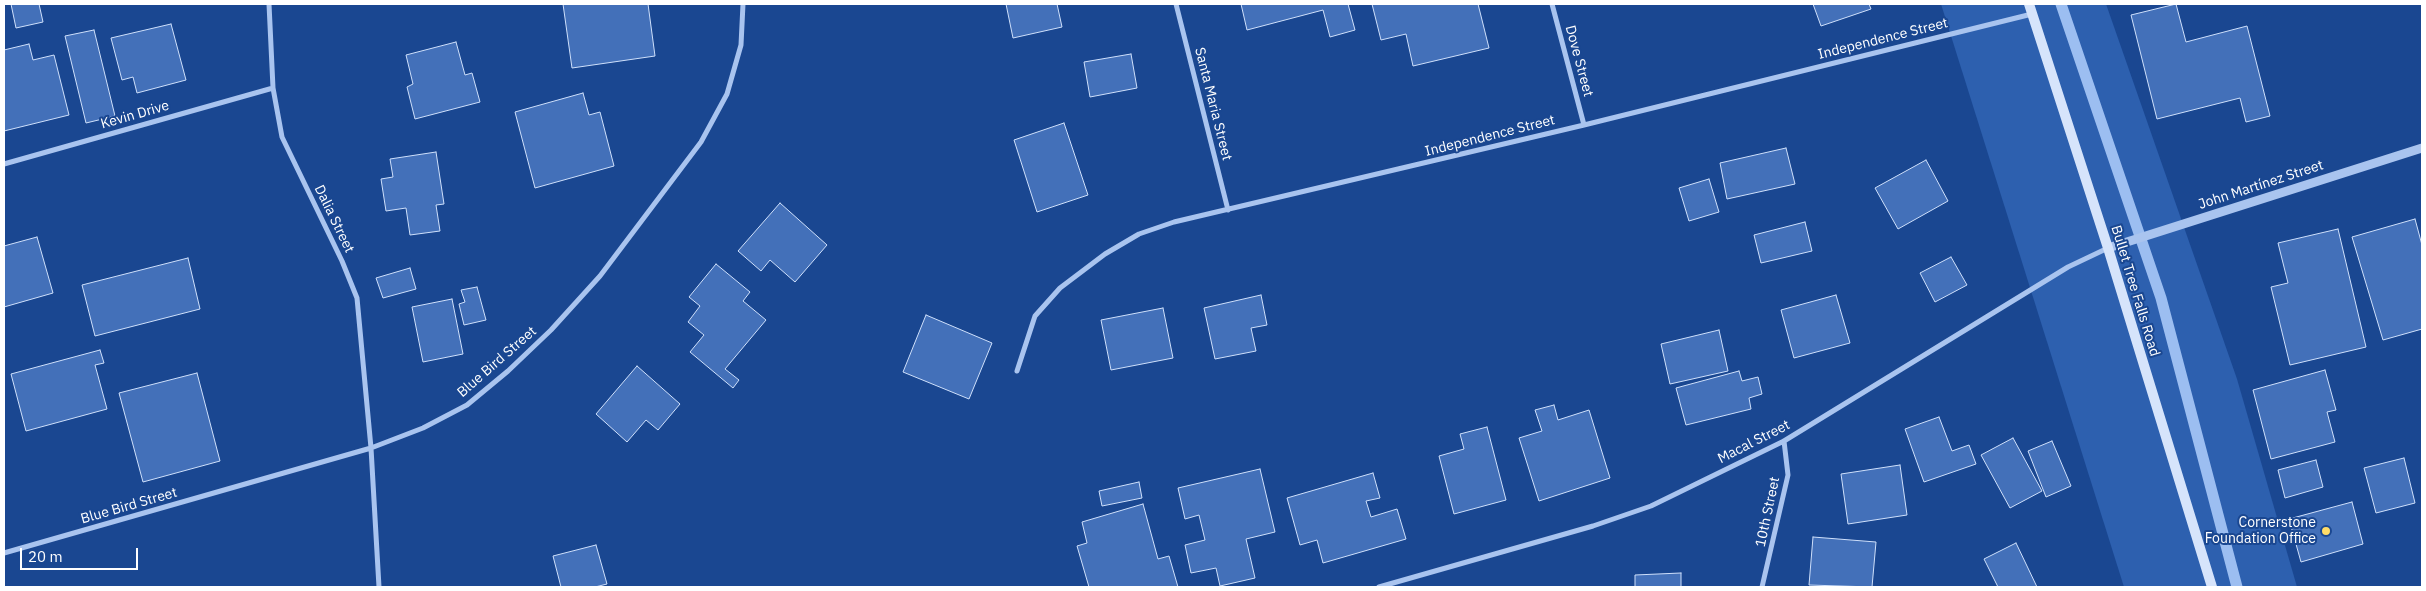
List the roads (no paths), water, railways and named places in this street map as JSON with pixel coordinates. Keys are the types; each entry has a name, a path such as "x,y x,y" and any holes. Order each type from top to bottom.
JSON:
{"main road":[{"name":"Bullet Tree Falls Road","path":"2030,9 2108,248 2212,587"}],"street":[{"name":"Dalia Street","path":"269,4 273,88 282,137 342,262 357,298 371,448 379,587"},
{"name":"Blue Bird Street","path":"4,553 371,448 423,428 467,404 530,351 600,276 702,142 726,94 741,45 743,4"},
{"name":"Santa Maria Street","path":"1176,4 1228,210"},
{"name":"Dove Street","path":"1552,4 1584,125"},
{"name":"Independence Street","path":"1017,371 1035,316 1060,288 1105,254 1139,234 1174,222 1584,125 2030,9"},
{"name":"Kevin Drive","path":"4,164 273,88"},
{"name":"John Martínez Street","path":"2108,248 2422,148"},
{"name":"Macal Street","path":"1379,587 1593,526 1642,509 1784,442 2068,267 2108,248"},
{"name":"10th Street","path":"1762,587 1788,475 1784,442"}],"waterway":[{"path":"2061,4 2161,298 2237,587"}],"place":[{"name":"Cornerstone Foundation Office","path":"2326,531"}]}
